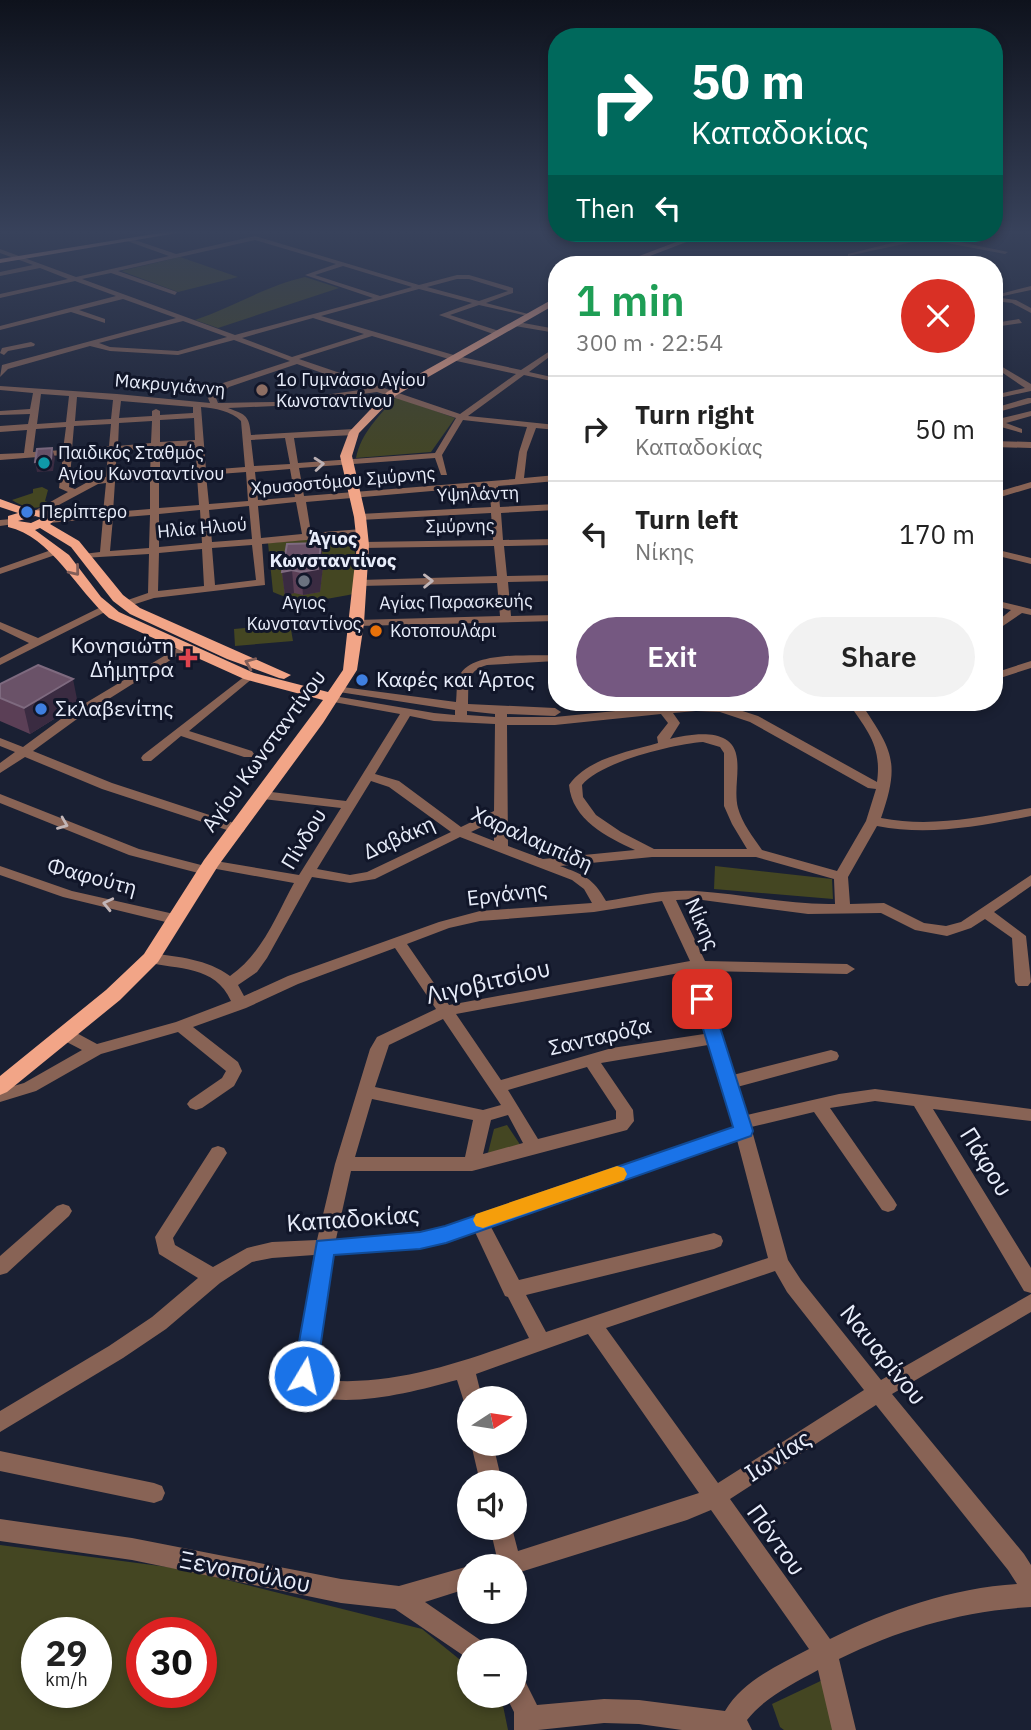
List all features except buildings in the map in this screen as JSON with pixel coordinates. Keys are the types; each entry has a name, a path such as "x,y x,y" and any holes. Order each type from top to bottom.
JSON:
{"main road":[{"path":"354,432 389,395 536,313"},
{"name":"Αγίου Κωνσταντίνου","path":"2,1085 113,995 151,958 208,868 335,693 352,664 363,538 346,451 354,432"},
{"path":"0,503 41,514 87,556 107,585 126,604 157,622 264,669 335,693"},
{"path":"9,521 41,514"},
{"path":"9,521 41,514"},
{"path":"9,521 57,551 104,608 127,622 249,676 335,693"}],"street":[{"path":"0,328 60,313"},
{"path":"79,313 102,321"},
{"path":"165,313 389,395 461,417 548,427"},
{"path":"89,343 108,349 174,353 324,313"},
{"path":"453,313 443,316 499,334"},
{"path":"516,313 530,316"},
{"path":"312,316 454,358 548,378"},
{"path":"0,375 5,367 24,360 182,319"},
{"path":"1003,324 1019,321"},
{"path":"518,324 548,330"},
{"path":"126,604 153,595 257,585 262,581 245,418 215,406 212,396 224,386 371,334"},
{"path":"24,360 3,352 31,344"},
{"path":"444,473 438,455 461,417 548,355"},
{"path":"1003,370 1031,389"},
{"name":"Μακρυγιάννη","path":"0,388 157,400 198,410 215,406 275,404 375,390"},
{"path":"1003,395 1031,389"},
{"path":"28,455 37,392"},
{"path":"64,488 73,395"},
{"path":"105,554 117,396"},
{"path":"153,595 157,400"},
{"path":"1003,408 1031,400"},
{"path":"0,429 155,418 198,410 210,590"},
{"path":"0,413 34,411"},
{"path":"1003,421 1031,413"},
{"path":"1003,425 1019,431"},
{"path":"519,481 523,452 532,426"},
{"path":"247,438 354,432"},
{"path":"289,436 307,536"},
{"path":"0,457 201,442"},
{"path":"1003,444 1026,445 1031,453"},
{"path":"41,514 94,482 438,455"},
{"name":"Χρυσοστόμου Σμύρνης","path":"41,514 108,516 548,479"},
{"path":"493,484 506,618"},
{"path":"1003,490 1031,485"},
{"path":"41,514 51,492 64,488 76,492"},
{"name":"Υψηλάντη","path":"360,517 548,508"},
{"name":"Ηλία Ηλιού","path":"87,556 307,536 363,538"},
{"name":"Σμύρνης","path":"363,538 548,542"},
{"path":"0,571 57,551"},
{"path":"1003,554 1031,561"},
{"path":"360,583 548,578"},
{"path":"1003,605 1026,610"},
{"path":"0,662 104,608"},
{"path":"1003,624 1026,610"},
{"name":"Αγίας Παρασκευής","path":"357,623 548,618"},
{"path":"0,625 37,642"},
{"path":"0,769 73,716 184,648"},
{"path":"461,713 465,674 475,664 548,659"},
{"path":"1003,674 1031,664"},
{"path":"147,758 249,676"},
{"path":"335,693 407,712 461,713 555,721 665,711 674,723 663,737 664,744"},
{"path":"335,693 461,713"},
{"path":"730,711 740,713 873,785 883,787"},
{"path":"843,910 841,877 873,821 883,787 885,753 859,711"},
{"name":"Πίνδου","path":"231,982 257,962 306,876 407,712"},
{"path":"501,716 501,847"},
{"path":"180,732 248,754"},
{"path":"652,853 615,835 587,814 578,802 574,789 577,781 585,775 664,744 700,738 726,745 730,754 732,808 757,853"},
{"path":"0,741 107,786 238,829"},
{"name":"Χαραλαμπίδη","path":"367,776 394,784 461,833 545,863 584,881 594,891 601,905"},
{"path":"263,795 349,805"},
{"name":"Δαβάκη","path":"0,798 134,852 208,868 341,878 370,876 502,812"},
{"path":"873,821 930,829 1031,812"},
{"path":"545,863 652,853 757,853 841,877"},
{"name":"Φαφούτη","path":"0,870 68,894 174,919"},
{"name":"Εργάνης","path":"2,1085 30,1087 95,1050 181,1026 293,980 480,916 695,895 843,910 884,908 920,927 941,931 962,928 1031,879"},
{"name":"Νίκης","path":"667,896 691,943 698,965 698,985 742,1127"},
{"path":"985,912 1019,936 1023,982"},
{"path":"398,942 512,1108 534,1147"},
{"path":"151,958 209,969 231,982 240,1004"},
{"name":"Λιγοβιτσίου","path":"465,1370 376,1388 317,1389 309,1387 304,1376 325,1247 344,1164 378,1049 383,1041 446,1011 698,965 847,969"},
{"path":"181,1026 232,1066 234,1071 228,1082 196,1104"},
{"path":"65,1034 95,1050"},
{"name":"Σανταρόζα","path":"497,1087 591,1060 714,1038"},
{"path":"727,1083 831,1056"},
{"path":"344,1164 472,1164 621,1125 625,1121 624,1110 591,1060"},
{"path":"365,1091 484,1116 512,1108"},
{"name":"Καπαδοκίας","path":"0,1422 135,1340 213,1277 254,1253 420,1240 464,1229 742,1127 818,1105 875,1095 1031,1115"},
{"name":"Πάφου","path":"920,1102 1031,1285"},
{"path":"818,1105 888,1205"},
{"path":"472,1164 484,1116"},
{"name":"Ναυαρίνου","path":"742,1127 779,1262 794,1286 993,1534 1031,1586"},
{"path":"213,1277 166,1249 164,1237 218,1153"},
{"path":"0,1267 63,1210"},
{"path":"479,1222 541,1342"},
{"path":"512,1290 714,1241"},
{"path":"469,1386 465,1370 592,1324 779,1262"},
{"name":"Ιωνίας","path":"527,1560 687,1509 713,1498 878,1392 1031,1302"},
{"name":"Πόντου","path":"592,1324 713,1498 826,1653 844,1730"},
{"path":"0,1461 155,1493"},
{"name":"Ξενοπούλου","path":"0,1530 132,1549 341,1591 399,1598 457,1638"},
{"path":"399,1598 457,1581"},
{"path":"527,1724 604,1712 639,1712 735,1727 743,1706 761,1691 826,1653 871,1632 938,1609 994,1597 1031,1595"}],"green space":[{"path":"213,313 264,313 218,328 195,320"},
{"path":"396,397 455,418 431,452 356,458 366,433"},
{"path":"42,487 48,490 45,501 50,503 31,508 12,500 33,493 33,489"},
{"path":"352,536 356,558 353,594 303,600 273,592 268,543"},
{"path":"290,624 293,641 235,646 234,629"},
{"path":"715,866 832,879 833,899 714,889"},
{"path":"507,1125 521,1146 488,1153 494,1129"},
{"path":"0,1545 183,1569 422,1629 457,1657 457,1708 503,1708 508,1730 0,1730"},
{"path":"829,1677 843,1730 784,1730 780,1727 772,1704"}],"slow traffic":[{"path":"483,1220 617,1174"}],"place":[{"name":"1ο Γυμνάσιο Αγίου Κωνσταντίνου","path":"262,390"},
{"name":"Παιδικός Σταθμός Αγίου Κωνσταντίνου","path":"44,463"},
{"name":"Περίπτερο","path":"27,512"},
{"name":"Αγιος Κωνσταντίνος","path":"304,581"},
{"name":"Κοτοπουλάρι","path":"376,631"},
{"name":"Κονησιώτη Δήμητρα","path":"188,658"},
{"name":"Καφές και Άρτος","path":"362,680"},
{"name":"Σκλαβενίτης","path":"41,709"}],"district":[{"name":"Άγιος Κωνσταντίνος","path":"333,549"}],"route":[{"path":"304,1376 325,1247 381,1244 446,1235 744,1131 702,999"}]}
